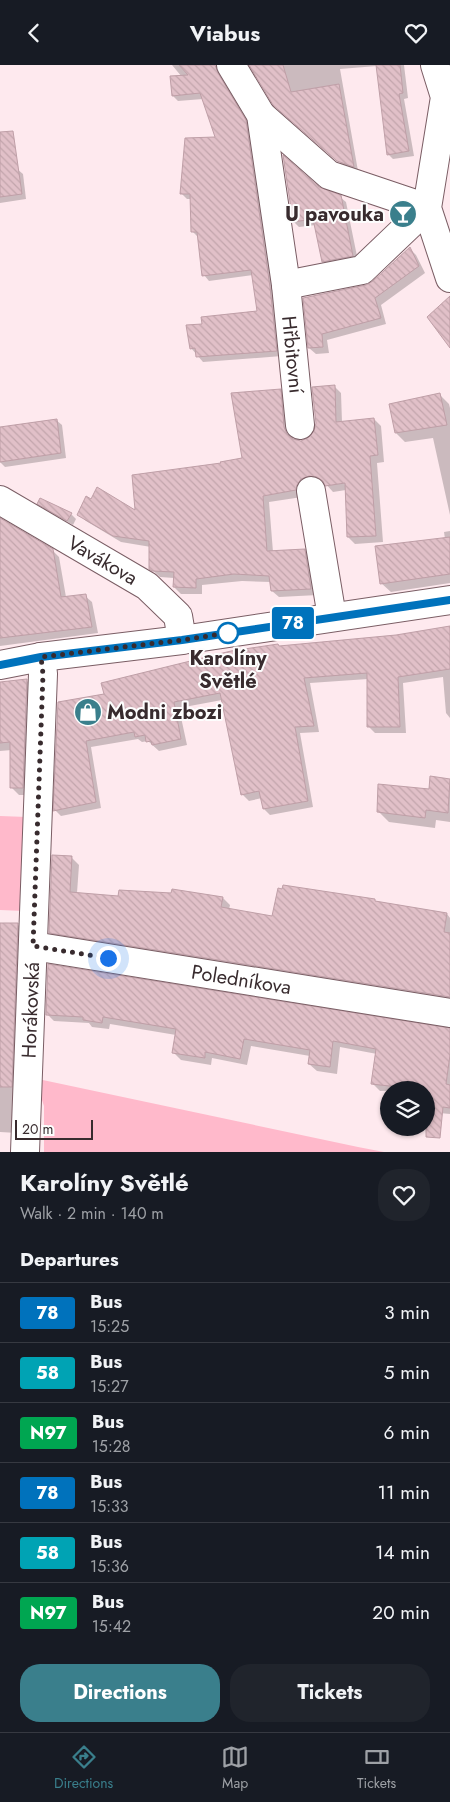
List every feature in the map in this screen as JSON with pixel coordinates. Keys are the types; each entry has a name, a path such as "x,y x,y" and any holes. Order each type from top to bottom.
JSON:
{"street":[{"name":"Hřbitovní","path":"232,65 261,115 329,175 427,208"},
{"path":"435,65 448,97 427,208 450,278"},
{"name":"Hřbitovní","path":"261,115 286,285 300,425"},
{"path":"286,285 362,270 427,208"},
{"path":"311,491 332,617"},
{"name":"Vavákova","path":"0,500 146,586 178,616 182,640"},
{"path":"0,665 41,657 182,640 450,600"},
{"name":"Horákovská","path":"25,1152 43,674 41,657"},
{"name":"Poledníkova","path":"33,946 450,1013"}],"shaded area":[{"path":"0,816 27,817 24,911 0,910"},
{"path":"38,1079 384,1152 44,1152 44,1106 37,1085"}],"building":[{"path":"179,65 215,65 246,120 270,287 277,351 196,357 195,348 190,349 186,325 202,324 201,317 257,311 251,270 202,276 197,232 191,232 190,194 180,194 185,138 215,137 200,93 172,96 170,76 188,75"},
{"path":"249,65 283,65 291,92 339,84 354,167 337,161 273,105"},
{"path":"376,65 400,65 403,93 399,94 409,151 387,155"},
{"path":"13,131 22,194 0,197 0,132"},
{"path":"283,155 319,187 341,195 353,256 322,262 313,219 293,222"},
{"path":"410,247 419,266 375,298 381,318 322,334 323,347 308,348 303,298 366,285 373,281"},
{"path":"450,296 450,348 427,317"},
{"path":"335,385 336,422 374,418 378,455 370,456 376,536 347,537 345,483 325,486 323,481 317,477 309,476 301,479 296,490 263,496 267,551 305,549 311,589 271,591 269,576 234,574 196,579 196,588 173,587 174,572 152,571 149,569 149,541 113,536 77,515 86,496 91,499 97,487 135,510 132,475 221,463 242,458 231,393 281,389 284,427 287,434 293,439 301,441 309,437 314,431 316,423 312,387"},
{"path":"440,393 447,425 395,433 389,404"},
{"path":"57,419 61,453 0,462 0,427"},
{"path":"40,498 72,513 67,521 37,504"},
{"path":"0,518 53,549 61,597 86,594 92,627 0,638"},
{"path":"450,537 450,574 380,584 375,546"},
{"path":"450,626 450,669 398,677 400,727 367,727 367,673 304,678 314,726 295,727 308,801 263,809 259,791 241,795 220,693 174,702 181,739 152,745 151,741 146,742 145,735 135,737 134,732 86,741 96,802 53,811 58,702 104,694 101,683 231,651 278,644 279,646 396,635"},
{"path":"27,679 23,788 10,788 10,742 0,743 0,682"},
{"path":"430,776 450,779 448,813 426,810 425,818 377,812 378,784 429,789"},
{"path":"52,855 72,856 70,892 118,896 119,890 171,893 172,889 223,897 221,907 272,916 278,888 282,889 283,885 375,899 375,901 447,913 444,932 450,933 450,997 49,933"},
{"path":"0,923 18,923 12,1087 0,1087"},
{"path":"48,964 450,1028 450,1055 446,1084 450,1085 450,1108 443,1107 440,1138 426,1137 435,1136 435,1081 380,1081 380,1085 371,1084 376,1049 333,1041 330,1067 308,1064 310,1050 244,1039 240,1059 205,1052 205,1058 172,1053 176,1029 103,1017 102,1023 83,1020 83,1017 46,1015"}],"bus line":[{"name":"78","path":"0,665 41,657 182,640 450,600"}],"place":[{"name":"U pavouka","path":"403,214"},
{"name":"Karolíny Světlé","path":"228,633"},
{"name":"Modni zbozi","path":"88,712"}],"route":[{"path":"108,958 33,946 43,674 41,657 228,633"}]}
